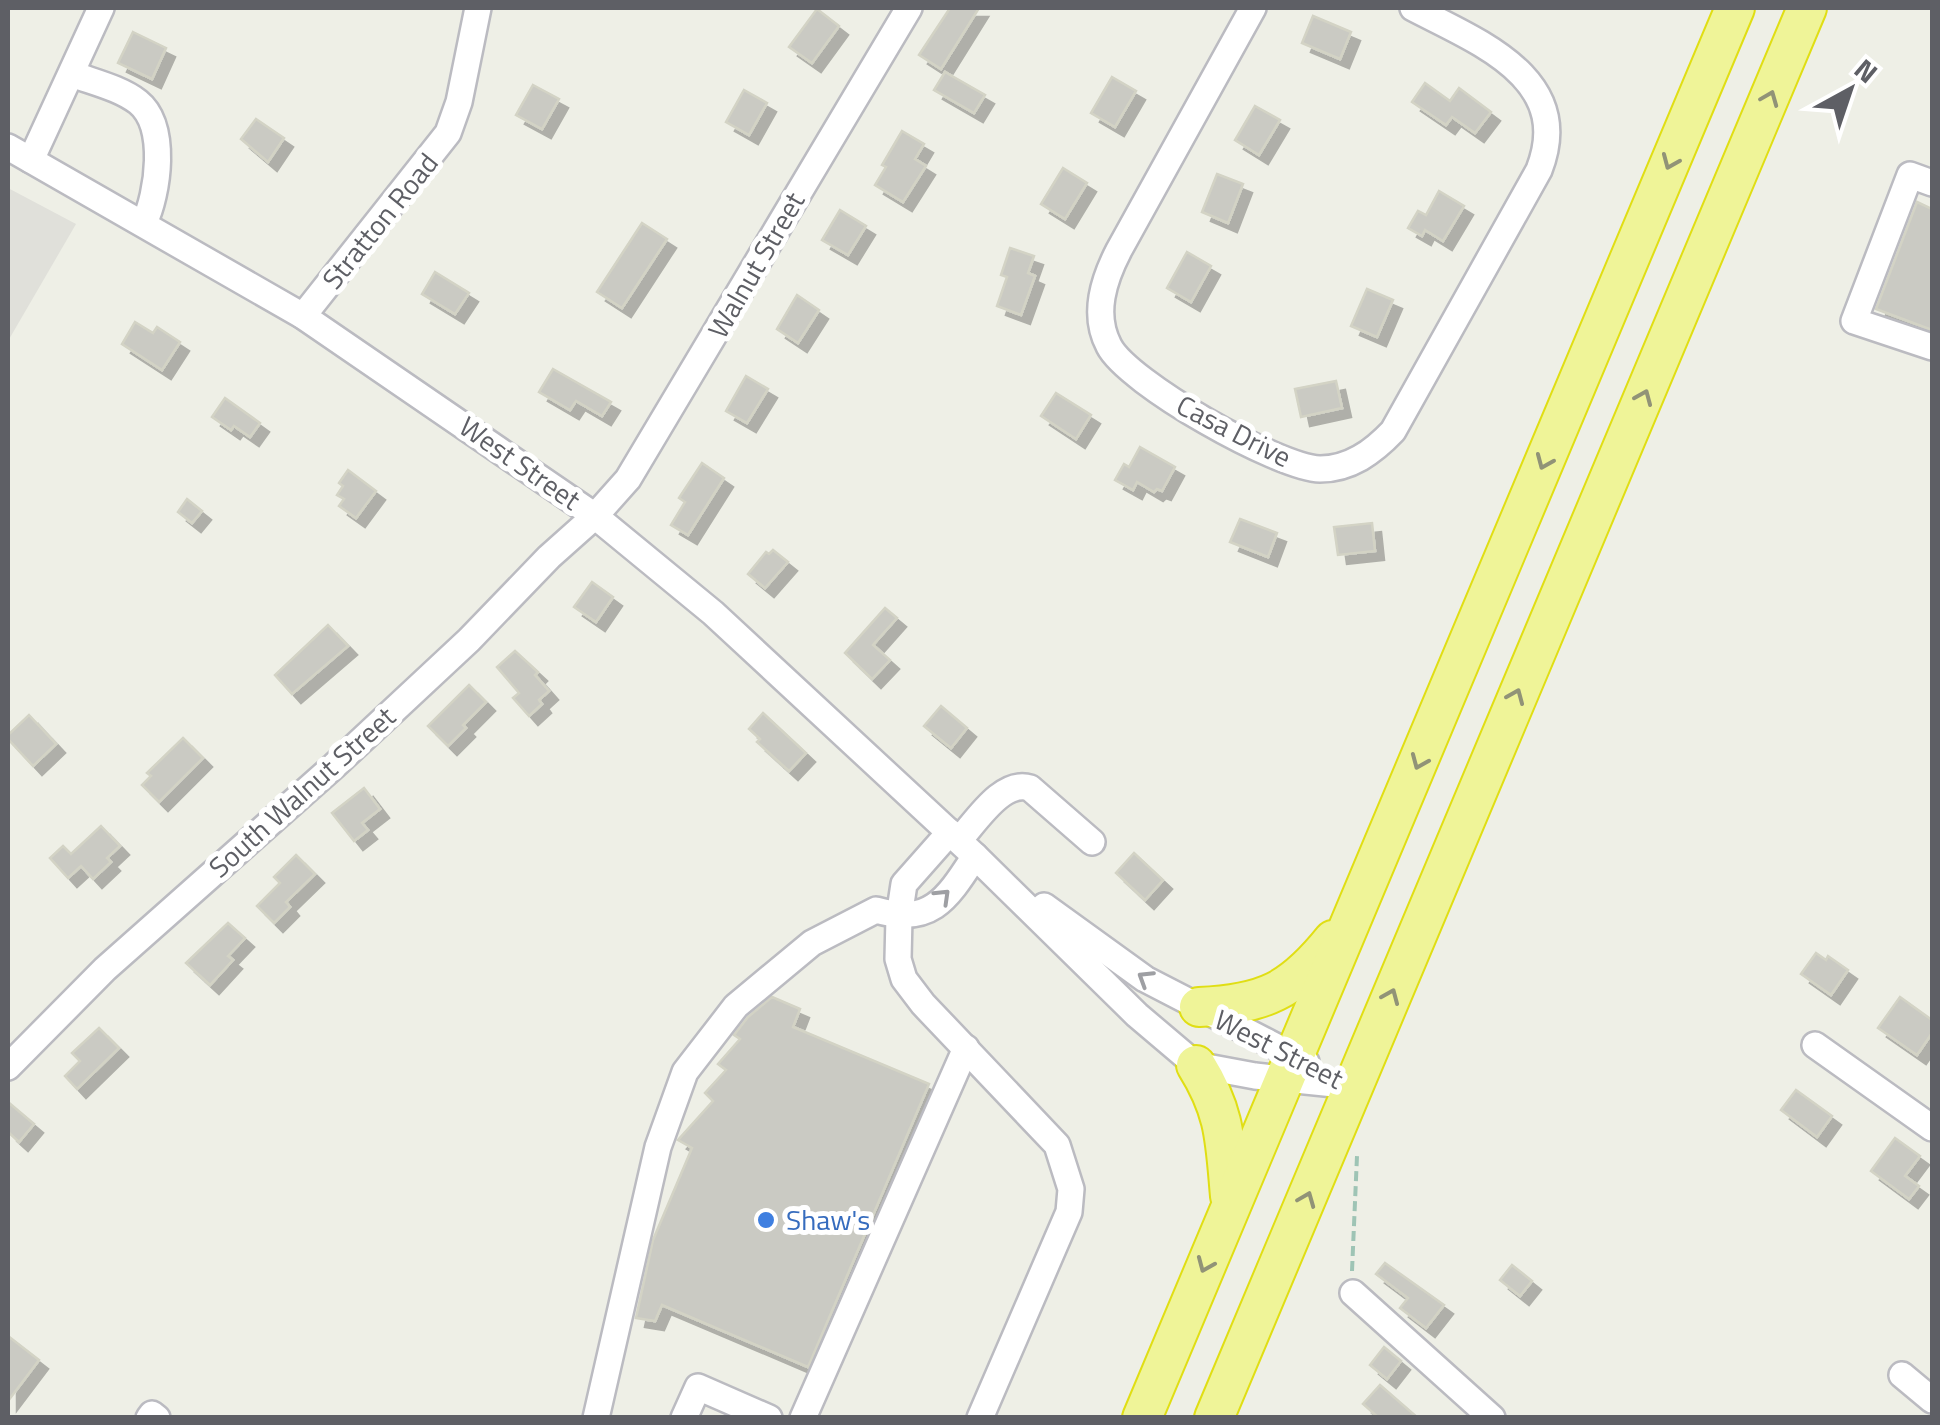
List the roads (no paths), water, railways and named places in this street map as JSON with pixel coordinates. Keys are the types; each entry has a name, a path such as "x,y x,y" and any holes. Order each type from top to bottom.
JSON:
{"highway":[{"path":"1142,1418 1734,8"},
{"path":"1214,1418 1807,8"},
{"path":"1199,1007 1253,1002 1278,990 1308,972 1354,915"},
{"path":"1196,1065 1213,1092 1224,1122 1231,1204"}],"street":[{"path":"31,160 100,8"},
{"name":"Stratton Road","path":"303,316 448,134 459,102 478,8"},
{"name":"Walnut Street","path":"596,516 628,478 908,8"},
{"name":"Casa Drive","path":"1253,8 1119,250 1104,285 1100,314 1108,345 1131,374 1266,453 1317,469 1352,462 1368,454 1393,431 1546,153 1546,117 1539,98 1515,68 1486,46 1413,8"},
{"path":"72,74 113,90 144,108 158,149 154,202 144,223"},
{"name":"West Street","path":"8,147 303,316 596,516 713,613 961,843 1137,1015 1196,1065 1289,1067 1354,1086"},
{"path":"1932,183 1910,175 1854,321 1932,347"},
{"name":"South Walnut Street","path":"8,1067 105,969 334,766 596,516"},
{"path":"980,1418 1068,1212 1071,1189 1057,1145 922,1004 904,979 898,959 904,884 961,843 1004,792 1022,786 1030,788 1092,842"},
{"path":"596,1418 658,1147 685,1072 736,1006 812,943 876,910 899,917 925,914 958,882 961,843"},
{"name":"West Street","path":"961,843 1145,979 1199,1007 1289,1067"},
{"path":"1814,1045 1932,1128"},
{"path":"802,1418 966,1048"},
{"path":"1353,1293 1492,1418"},
{"path":"1902,1375 1932,1400"},
{"path":"684,1418 698,1386 768,1418"}],"place":[{"name":"Shaw's","path":"766,1220"}]}
